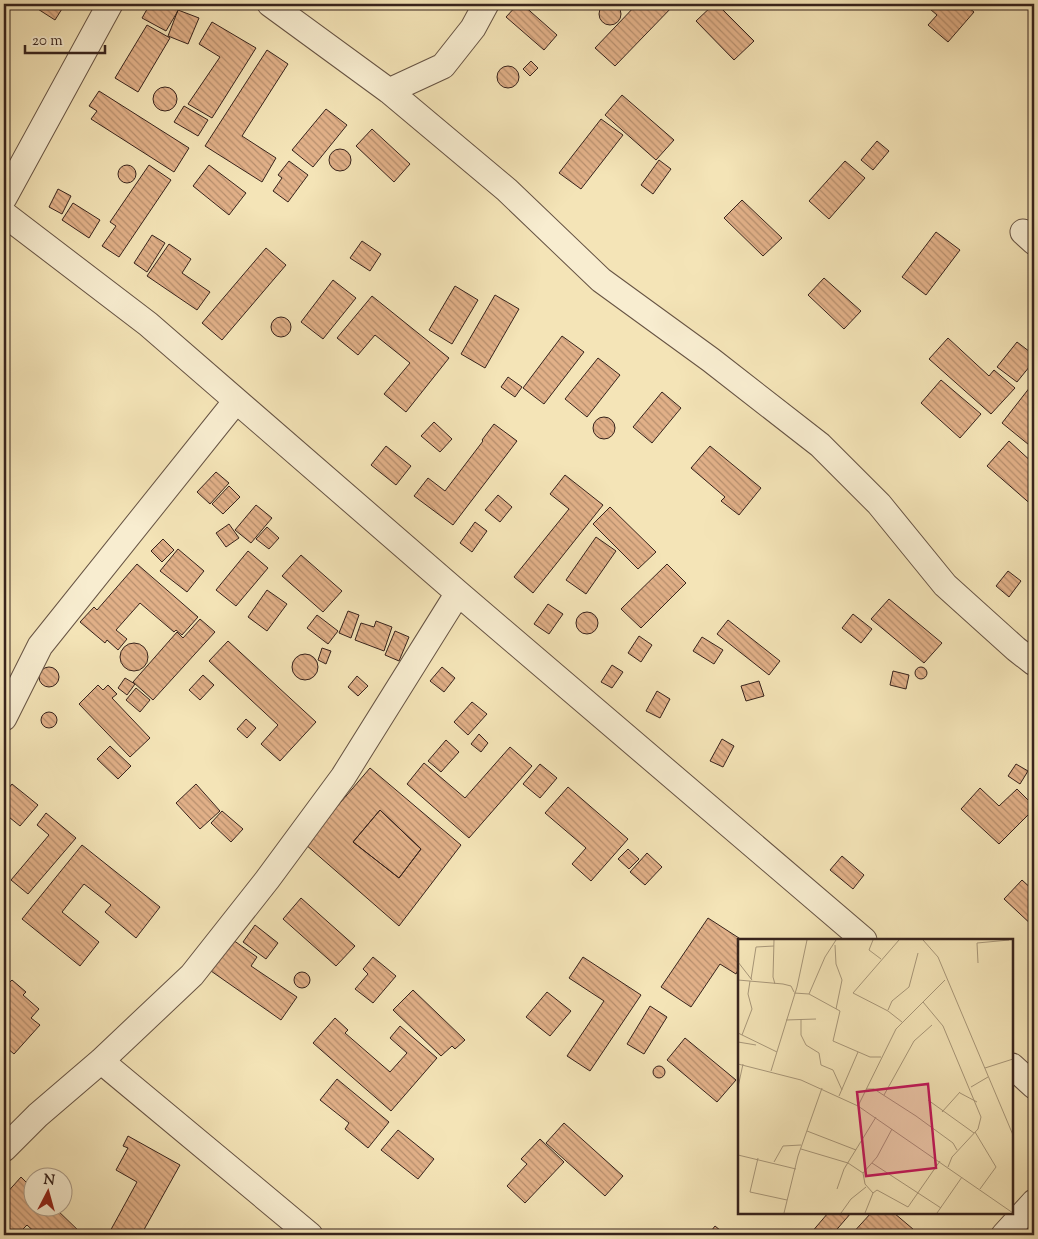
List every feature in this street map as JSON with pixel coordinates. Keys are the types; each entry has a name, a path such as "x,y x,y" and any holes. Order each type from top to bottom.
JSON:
{"street":[{"path":"4,198 110,4"},
{"path":"270,4 389,91 507,190 602,280 711,360 820,445 878,504 945,585 1016,650 1034,663"},
{"path":"389,91 443,66 473,28 486,4"},
{"path":"4,214 148,324 458,593 863,939"},
{"path":"4,718 40,646 236,400"},
{"path":"4,1149 38,1115 101,1061 192,975 267,880 343,777 458,593"},
{"path":"101,1061 310,1235"},
{"path":"1013,1067 1034,1086"},
{"path":"1004,1235 1034,1202"}],"building":[{"path":"610,3 618,6 621,14 618,22 610,25 602,22 599,14 602,6"},
{"path":"30,4 65,4 55,20"},
{"path":"150,4 182,4 166,31 142,18"},
{"path":"518,4 522,4 557,35 544,50 506,17"},
{"path":"637,4 675,4 615,66 595,48"},
{"path":"714,4 717,4 754,41 734,60 696,21"},
{"path":"924,4 964,4 974,12 948,42 928,25 937,15"},
{"path":"178,10 199,18 188,44 168,36"},
{"path":"212,22 256,48 212,118 188,104 220,57 199,44"},
{"path":"147,25 170,38 138,92 115,78"},
{"path":"267,50 288,64 242,136 276,158 262,182 205,146"},
{"path":"531,61 538,68 530,76 523,69"},
{"path":"508,66 518,73 519,77 512,87 508,88 498,81 497,77 504,67"},
{"path":"165,87 174,90 177,99 174,108 165,111 156,108 153,99 156,90"},
{"path":"99,91 189,148 174,172 91,119 97,111 89,106"},
{"path":"622,95 674,140 656,160 605,115"},
{"path":"184,106 208,120 198,136 174,122"},
{"path":"326,109 347,125 313,167 292,150"},
{"path":"601,119 623,135 581,189 559,173"},
{"path":"372,129 410,164 394,182 356,146"},
{"path":"877,141 889,151 873,170 861,160"},
{"path":"340,149 348,152 351,160 348,168 340,171 332,168 329,160 332,152"},
{"path":"659,160 671,169 653,194 641,185"},
{"path":"289,161 308,175 288,202 273,191 282,178 278,175"},
{"path":"845,161 865,178 829,219 809,201"},
{"path":"123,165 131,165 136,170 134,181 123,183 118,178 118,170"},
{"path":"149,165 171,180 119,257 102,246 116,226 110,222"},
{"path":"209,165 246,193 229,215 193,186"},
{"path":"58,189 71,196 62,214 49,207"},
{"path":"742,200 782,238 763,256 724,218"},
{"path":"73,203 100,220 89,238 62,220"},
{"path":"936,232 960,250 926,295 902,277"},
{"path":"152,235 165,243 147,272 134,263"},
{"path":"362,241 381,254 370,271 350,258"},
{"path":"169,244 191,259 182,273 210,292 197,310 147,276"},
{"path":"266,248 286,265 222,340 202,323"},
{"path":"824,278 861,311 844,329 808,295"},
{"path":"333,280 356,298 323,339 301,322"},
{"path":"455,286 478,300 452,344 429,330"},
{"path":"495,295 519,309 485,368 461,354"},
{"path":"372,296 449,358 406,412 384,394 410,363 375,335 358,355 337,338"},
{"path":"281,317 288,320 291,327 288,334 281,337 274,334 271,327 274,320"},
{"path":"562,336 584,352 544,404 523,388"},
{"path":"948,338 989,376 994,370 1015,388 991,414 929,359"},
{"path":"1017,342 1034,355 1034,361 1017,382 997,367"},
{"path":"598,358 620,375 587,417 565,399"},
{"path":"508,377 522,387 515,397 501,387"},
{"path":"941,380 981,414 960,438 921,403"},
{"path":"1034,382 1034,449 1002,423"},
{"path":"662,392 681,408 652,443 633,427"},
{"path":"604,417 612,420 615,428 612,436 604,439 596,436 593,428 596,420"},
{"path":"434,422 452,439 440,452 421,436"},
{"path":"494,424 517,441 453,525 414,496 428,478 445,491"},
{"path":"1009,441 1034,464 1034,507 987,466"},
{"path":"386,446 411,466 396,485 371,465"},
{"path":"710,446 761,488 739,515 721,501 725,497 691,468"},
{"path":"216,472 229,483 210,504 197,492"},
{"path":"565,475 603,505 533,593 514,577 569,509 550,494"},
{"path":"229,486 240,497 223,514 212,504"},
{"path":"498,495 512,507 500,522 485,510"},
{"path":"256,505 272,518 251,543 235,530"},
{"path":"610,507 656,552 638,569 593,524"},
{"path":"475,522 487,531 472,552 460,543"},
{"path":"229,524 239,538 226,547 216,533"},
{"path":"267,527 279,538 269,549 256,539"},
{"path":"596,537 616,551 586,594 566,580"},
{"path":"163,539 174,550 162,562 151,551"},
{"path":"178,549 204,571 187,592 160,571"},
{"path":"248,551 268,568 236,606 216,590"},
{"path":"301,555 342,591 323,612 282,576"},
{"path":"137,564 198,617 182,635 176,630 174,632 140,603 116,630 127,639 118,650 107,640 105,643 80,622 94,607 97,610"},
{"path":"667,564 686,583 641,628 621,609"},
{"path":"1008,571 1021,581 1009,597 996,586"},
{"path":"267,590 287,604 267,631 248,617"},
{"path":"889,599 942,643 924,663 871,619"},
{"path":"548,604 563,614 549,634 534,624"},
{"path":"348,611 359,615 351,638 339,633"},
{"path":"587,612 595,615 598,623 595,631 587,634 579,631 576,623 579,615"},
{"path":"853,614 872,629 861,643 842,628"},
{"path":"317,615 338,631 328,644 307,628"},
{"path":"200,619 215,632 153,700 133,682 177,632 183,638"},
{"path":"728,620 780,661 769,675 717,634"},
{"path":"376,621 392,627 384,651 355,640 361,623 374,627"},
{"path":"395,631 409,637 399,661 385,655"},
{"path":"639,636 652,645 641,662 628,653"},
{"path":"702,637 723,650 714,664 693,651"},
{"path":"228,641 316,722 280,761 261,744 278,725 209,661"},
{"path":"134,643 144,647 148,657 144,667 134,671 124,667 120,657 124,647"},
{"path":"322,648 331,651 326,664 318,660"},
{"path":"305,654 314,658 318,667 314,676 305,680 296,676 292,667 296,658"},
{"path":"612,665 623,672 612,688 601,682"},
{"path":"49,667 56,670 59,677 56,684 49,687 42,684 39,677 42,670"},
{"path":"442,667 455,678 444,692 430,681"},
{"path":"919,667 923,667 927,673 923,679 919,679 915,675 915,671"},
{"path":"893,671 909,675 906,689 890,685"},
{"path":"203,675 214,685 200,700 189,690"},
{"path":"357,676 368,686 358,696 348,687"},
{"path":"125,678 135,684 127,695 118,688"},
{"path":"759,681 764,696 746,701 741,686"},
{"path":"98,685 103,690 108,685 117,694 112,698 150,738 130,757 79,704"},
{"path":"136,688 150,700 140,712 126,700"},
{"path":"657,691 670,699 660,718 646,711"},
{"path":"472,702 487,714 468,735 454,722"},
{"path":"46,712 52,712 57,717 55,726 46,728 41,723 41,717"},
{"path":"246,719 256,728 247,738 237,729"},
{"path":"479,734 488,743 481,752 471,744"},
{"path":"722,739 734,746 723,767 710,761"},
{"path":"446,740 459,752 441,772 428,761"},
{"path":"110,746 131,766 118,779 97,759"},
{"path":"510,747 532,766 469,838 407,784 424,763 465,798"},
{"path":"540,764 557,778 540,798 523,784"},
{"path":"1016,764 1028,771 1020,784 1008,776"},
{"path":"370,768 461,845 399,926 305,844","holes":["380,810 421,849 399,878 353,842"]},
{"path":"12,784 38,805 20,826 4,813 4,794"},
{"path":"196,784 220,811 200,829 176,803"},
{"path":"568,787 628,839 591,881 572,864 586,848 545,813"},
{"path":"980,788 999,806 1017,789 1034,806 1034,809 999,844 961,809"},
{"path":"380,810 421,849 399,878 353,842"},
{"path":"222,811 243,829 231,842 211,823"},
{"path":"46,813 76,838 28,894 11,880 49,835 37,825"},
{"path":"82,845 160,907 136,938 105,912 111,905 84,884 62,912 99,942 80,966 22,919"},
{"path":"628,849 639,859 629,869 618,859"},
{"path":"647,853 662,867 645,885 630,872"},
{"path":"842,856 864,875 853,889 830,870"},
{"path":"1022,880 1034,891 1034,927 1004,899"},
{"path":"301,898 355,946 336,966 283,919"},
{"path":"708,918 740,939 738,939 738,970 736,974 720,964 691,1007 661,987"},
{"path":"255,925 278,943 266,959 243,942"},
{"path":"233,940 257,957 251,966 297,997 281,1020 211,971"},
{"path":"373,957 396,976 373,1003 355,989 368,974 363,969"},
{"path":"583,957 641,995 590,1071 567,1056 604,1001 569,978"},
{"path":"302,972 308,974 310,980 308,986 302,988 296,986 294,980 296,974"},
{"path":"4,979 9,983 12,980 26,992 23,995 39,1009 31,1018 40,1025 14,1054 7,1048 4,1051"},
{"path":"413,990 465,1040 455,1049 452,1046 441,1056 393,1010"},
{"path":"547,992 571,1011 550,1036 526,1017"},
{"path":"650,1006 667,1017 644,1054 627,1044"},
{"path":"335,1018 348,1030 345,1033 390,1072 407,1053 390,1038 400,1026 437,1058 391,1111 313,1043"},
{"path":"685,1038 736,1080 717,1102 667,1060"},
{"path":"657,1066 661,1066 665,1072 661,1078 657,1078 653,1074 653,1070"},
{"path":"337,1079 389,1122 368,1148 345,1129 349,1123 320,1100"},
{"path":"564,1123 623,1176 605,1196 546,1143"},
{"path":"398,1130 434,1159 418,1179 381,1150"},
{"path":"128,1136 180,1165 141,1235 108,1235 137,1182 116,1170 128,1148 123,1146"},
{"path":"540,1139 564,1162 525,1203 507,1186 527,1164 521,1159"},
{"path":"21,1177 22,1216 63,1216 83,1235 38,1235 27,1225 17,1235 4,1235 4,1196"},
{"path":"827,1214 850,1214 832,1235 814,1235 811,1233"},
{"path":"870,1214 895,1214 920,1235 851,1235"},
{"path":"715,1226 726,1235 708,1235"}]}
